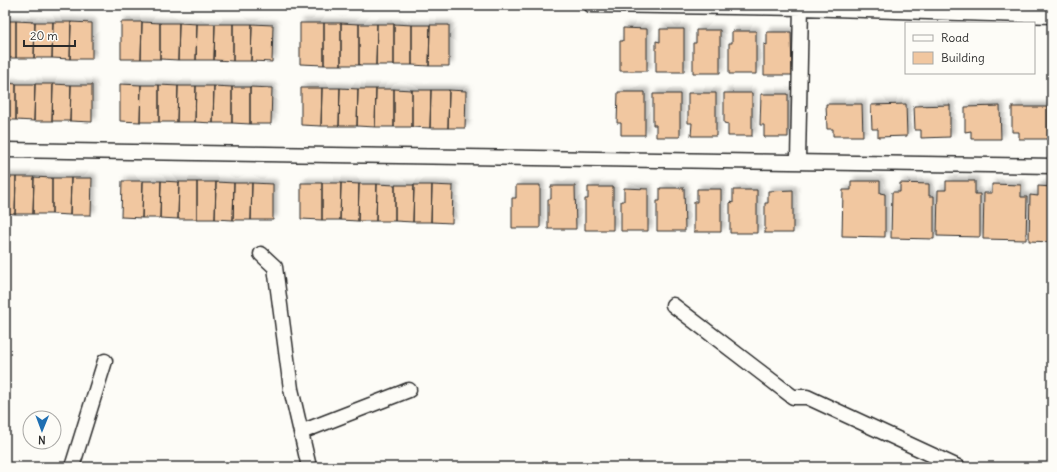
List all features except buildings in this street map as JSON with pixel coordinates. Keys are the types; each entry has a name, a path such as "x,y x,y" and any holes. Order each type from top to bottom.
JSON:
{"street":[{"path":"590,5 801,6 1052,16"},
{"path":"798,161 801,6"},
{"path":"5,150 1052,166"},
{"path":"260,254 275,267 291,388 309,467"},
{"path":"673,305 793,397 807,397 958,467"},
{"path":"72,467 105,361"},
{"path":"301,432 409,390"}]}
